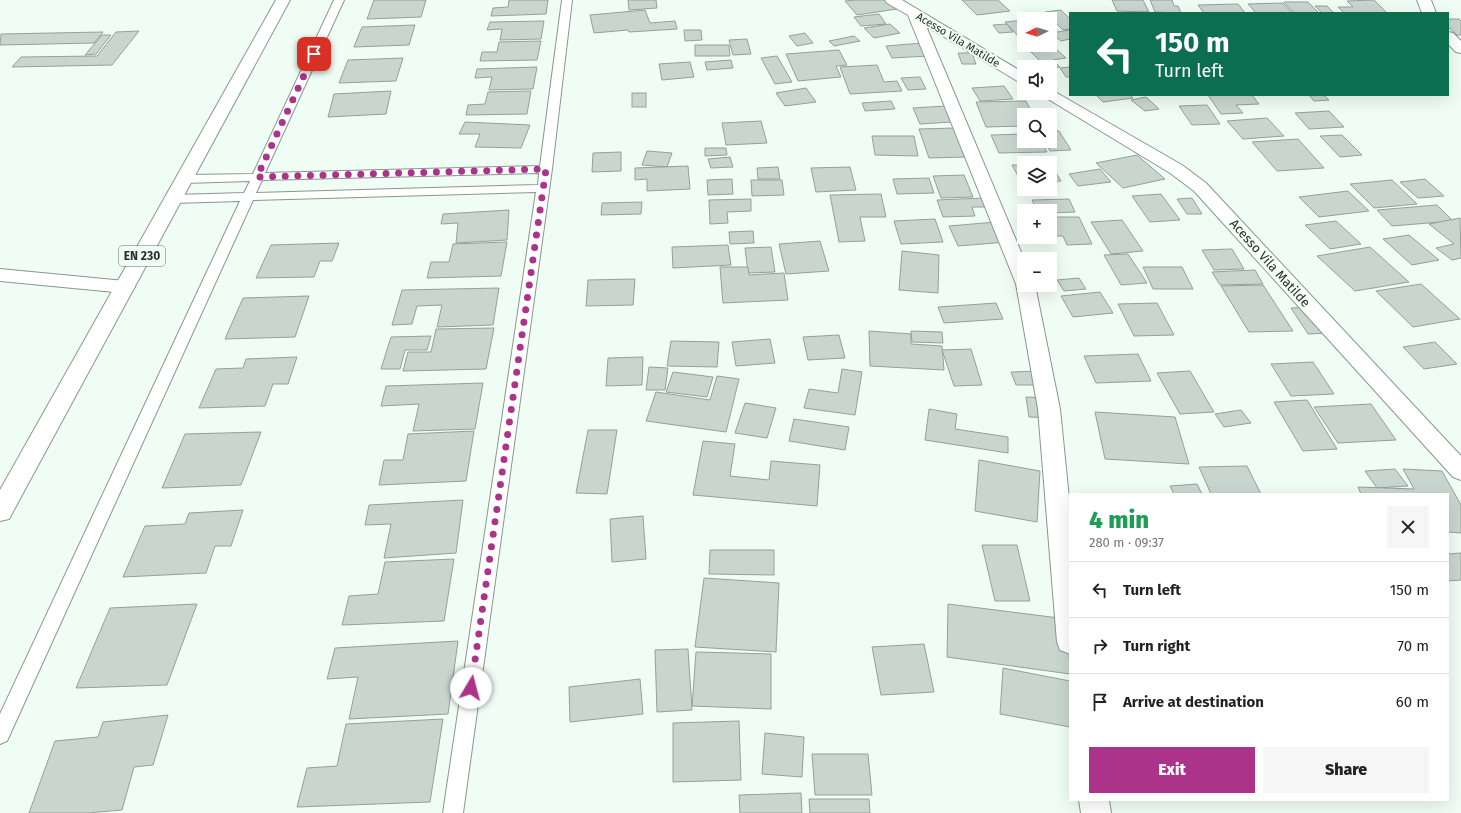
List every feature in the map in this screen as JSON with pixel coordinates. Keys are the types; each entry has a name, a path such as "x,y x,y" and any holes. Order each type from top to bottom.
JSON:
{"street":[{"name":"EN 230","path":"0,512 126,287 283,0"},
{"name":"Acesso Vila Matilde","path":"892,0 1017,75"},
{"path":"1424,0 1429,12"},
{"path":"914,14 1017,264"},
{"path":"1449,37 1461,50"},
{"name":"Acesso Vila Matilde","path":"1057,98 1176,169 1200,187 1461,471"},
{"path":"0,275 126,287"},
{"path":"1026,292 1049,409 1069,631"},
{"path":"1094,801 1096,813"}],"lane":[{"path":"0,735 339,0"},
{"path":"453,813 546,169 567,0"},
{"path":"185,179 546,169"},
{"path":"174,199 543,188"}],"building":[{"path":"374,0 426,0 421,17 367,19"},
{"path":"509,0 548,0 546,14 491,16 493,8 508,7"},
{"path":"628,0 656,0 657,8 629,10"},
{"path":"889,0 897,9 857,15 845,1"},
{"path":"962,0 998,0 1010,11 977,15"},
{"path":"1112,0 1143,0 1149,12 1117,11"},
{"path":"1150,0 1172,0 1174,6 1178,6 1181,12 1155,12"},
{"path":"1374,0 1386,12 1343,12 1338,7 1353,7 1347,1"},
{"path":"1284,2 1308,2 1318,12 1293,12"},
{"path":"1283,3 1291,12 1255,12 1248,4"},
{"path":"1238,4 1244,12 1203,12 1198,5"},
{"path":"1315,6 1327,6 1333,12 1321,12"},
{"path":"645,10 650,23 675,21 677,29 629,32 628,30 594,33 590,15"},
{"path":"1061,10 1069,18 1069,29 1063,30 1057,24 1057,12 1045,12"},
{"path":"879,14 886,24 861,26 854,17"},
{"path":"1449,19 1459,19 1461,21 1461,35 1457,35 1449,28"},
{"path":"544,21 541,39 500,40 502,29 487,30 490,22"},
{"path":"1017,21 1017,35 1005,22"},
{"path":"890,24 900,33 874,38 864,28"},
{"path":"1007,24 1013,32 999,33 993,25"},
{"path":"415,25 409,45 354,47 362,27"},
{"path":"684,30 701,30 702,40 685,41"},
{"path":"1069,30 1069,39 1061,41 1057,38 1057,32"},
{"path":"139,31 112,65 12,67 21,57 97,56 116,32"},
{"path":"103,32 94,43 0,45 1,34"},
{"path":"805,33 813,43 797,46 789,36"},
{"path":"102,35 111,35 96,54 85,55"},
{"path":"854,36 860,41 834,46 829,41"},
{"path":"747,39 751,54 733,55 729,40"},
{"path":"541,41 537,60 480,61 482,52 497,52 499,42"},
{"path":"922,43 929,56 892,58 886,46"},
{"path":"695,45 729,45 730,56 695,56"},
{"path":"839,50 847,65 836,66 841,77 798,81 786,54"},
{"path":"1057,50 1066,58 1053,60 1039,60 1031,52 1057,52"},
{"path":"958,53 972,53 976,64 962,64"},
{"path":"777,56 792,82 775,84 761,58"},
{"path":"403,58 396,81 339,83 348,60"},
{"path":"731,60 733,68 707,70 705,62"},
{"path":"690,62 694,77 662,80 659,64"},
{"path":"877,65 884,82 897,81 902,91 850,94 840,67"},
{"path":"537,67 533,89 489,90 492,77 475,78 477,69"},
{"path":"1069,67 1069,77 1066,77 1060,68"},
{"path":"920,77 926,89 908,90 901,78"},
{"path":"1004,86 1013,99 980,101 972,88"},
{"path":"806,88 816,102 785,106 776,93"},
{"path":"391,91 386,114 328,117 334,94"},
{"path":"531,91 527,114 466,115 468,105 485,104 488,92"},
{"path":"632,93 646,93 646,107 632,107"},
{"path":"1097,96 1131,96 1133,98 1103,102"},
{"path":"1209,96 1253,96 1259,104 1236,105 1243,113 1221,114"},
{"path":"1310,96 1325,96 1329,100 1314,101"},
{"path":"1146,97 1159,109 1145,111 1131,100"},
{"path":"891,101 895,109 865,111 862,103"},
{"path":"1026,101 1030,108 1017,108 1017,126 986,127 976,102"},
{"path":"1207,105 1220,124 1192,125 1179,106"},
{"path":"945,106 952,122 920,124 913,108"},
{"path":"1329,111 1344,127 1309,129 1295,113"},
{"path":"1267,118 1284,136 1243,139 1227,121"},
{"path":"761,121 767,143 726,145 722,123"},
{"path":"465,122 530,125 521,148 475,147 480,134 459,134"},
{"path":"955,128 966,157 929,158 919,129"},
{"path":"1057,131 1059,131 1071,150 1050,151 1048,148 1057,148"},
{"path":"1017,134 1017,148 1045,148 1047,152 999,153 991,135"},
{"path":"1342,135 1362,155 1340,157 1320,136"},
{"path":"872,136 914,136 918,156 875,155"},
{"path":"1298,139 1324,168 1277,171 1252,142"},
{"path":"705,148 726,148 727,155 705,156"},
{"path":"647,151 672,153 667,167 642,165"},
{"path":"621,152 621,171 592,172 593,153"},
{"path":"1137,155 1165,179 1123,188 1096,163"},
{"path":"730,157 733,167 711,168 708,159"},
{"path":"1012,165 1017,165 1017,174"},
{"path":"688,166 690,189 647,191 647,179 635,180 635,168"},
{"path":"778,167 780,179 758,179 757,168"},
{"path":"850,167 856,190 816,192 811,168"},
{"path":"1100,169 1111,182 1078,186 1069,174"},
{"path":"1057,174 1061,181 1057,181"},
{"path":"964,175 973,197 941,198 933,176"},
{"path":"929,178 934,193 897,194 893,179"},
{"path":"732,179 733,194 708,195 707,180"},
{"path":"1425,179 1444,196 1418,198 1400,182"},
{"path":"751,180 782,180 784,195 752,196"},
{"path":"1392,180 1417,204 1374,208 1350,184"},
{"path":"1348,191 1369,211 1319,217 1299,197"},
{"path":"881,194 886,217 860,217 865,241 839,242 830,195"},
{"path":"1161,194 1180,220 1150,222 1132,196"},
{"path":"985,198 988,207 972,207 975,216 943,217 937,200"},
{"path":"1192,198 1202,214 1187,214 1177,199"},
{"path":"751,199 751,211 727,212 728,223 710,224 709,200"},
{"path":"1069,199 1075,212 1057,213 1057,204 1034,204 1032,200"},
{"path":"642,202 641,214 601,215 602,203"},
{"path":"1437,205 1453,221 1392,226 1377,210"},
{"path":"509,210 507,240 456,243 458,223 441,224 443,214"},
{"path":"1057,217 1079,217 1092,244 1067,245 1063,236 1057,236"},
{"path":"1460,218 1461,258 1452,260 1436,248 1454,244 1429,224"},
{"path":"935,219 943,242 901,244 894,221"},
{"path":"1122,220 1143,251 1111,254 1091,222"},
{"path":"1336,221 1361,244 1330,249 1305,225"},
{"path":"996,222 1007,242 958,246 949,226"},
{"path":"753,231 754,243 730,244 729,232"},
{"path":"1409,235 1439,260 1412,265 1383,239"},
{"path":"820,241 829,271 786,274 779,244"},
{"path":"507,242 501,276 427,278 431,262 449,262 453,244"},
{"path":"339,243 332,261 320,261 314,277 256,278 271,245"},
{"path":"728,245 731,265 673,268 672,247"},
{"path":"771,247 775,272 748,273 745,248"},
{"path":"1370,247 1409,282 1355,291 1317,256"},
{"path":"1232,249 1244,269 1214,270 1202,250"},
{"path":"902,251 939,255 938,293 899,290"},
{"path":"1128,254 1147,283 1121,285 1104,255"},
{"path":"720,267 748,267 749,275 784,273 788,300 723,303"},
{"path":"1143,267 1182,267 1193,289 1153,289"},
{"path":"1255,270 1263,284 1220,285 1212,272"},
{"path":"1079,278 1086,289 1064,291 1057,280"},
{"path":"635,279 633,305 586,306 588,280"},
{"path":"1421,284 1460,319 1413,327 1376,291"},
{"path":"1263,285 1293,331 1249,332 1221,286"},
{"path":"499,288 493,325 437,327 442,305 417,306 412,324 392,325 402,290"},
{"path":"1100,292 1113,313 1073,317 1061,296"},
{"path":"309,296 295,337 225,339 243,298"},
{"path":"996,303 1003,319 944,323 938,307"},
{"path":"1157,303 1174,335 1134,336 1118,304"},
{"path":"1313,307 1331,333 1308,334 1291,308"},
{"path":"494,328 486,369 403,371 408,352 431,352 436,329"},
{"path":"869,331 911,334 911,344 942,346 944,370 870,366"},
{"path":"911,331 942,332 943,343 912,342"},
{"path":"839,335 845,358 808,360 803,337"},
{"path":"431,336 427,350 405,350 400,369 381,369 391,337"},
{"path":"770,339 775,363 736,366 732,342"},
{"path":"671,341 719,342 717,367 667,366"},
{"path":"1435,342 1457,364 1424,369 1403,347"},
{"path":"971,349 982,385 954,386 942,350"},
{"path":"1138,354 1151,381 1096,383 1084,356"},
{"path":"297,357 288,384 273,384 265,406 199,408 216,369 243,368 246,359"},
{"path":"643,357 642,385 606,386 608,358"},
{"path":"1313,362 1334,394 1291,396 1271,364"},
{"path":"649,367 668,368 665,390 646,390"},
{"path":"842,369 862,372 855,415 804,408 809,389 838,393"},
{"path":"1041,371 1046,385 1016,385 1011,372"},
{"path":"1190,371 1214,412 1180,414 1157,373"},
{"path":"673,372 713,377 707,397 666,392"},
{"path":"717,376 739,379 726,432 646,421 656,392 710,400"},
{"path":"483,383 475,429 413,431 419,404 381,406 386,386"},
{"path":"1026,397 1048,398 1051,418 1029,417"},
{"path":"1307,400 1337,449 1303,451 1274,402"},
{"path":"745,403 776,408 767,438 735,433"},
{"path":"1371,404 1396,440 1338,443 1314,407"},
{"path":"929,409 957,414 955,429 1008,437 1008,453 925,440"},
{"path":"1241,410 1251,423 1224,427 1215,414"},
{"path":"1095,412 1175,417 1189,464 1105,459"},
{"path":"794,419 849,427 845,450 789,441"},
{"path":"588,430 617,430 607,494 576,493"},
{"path":"474,431 466,481 379,485 384,460 403,460 408,434"},
{"path":"261,432 241,485 162,488 185,434"},
{"path":"703,441 735,444 730,476 769,480 771,461 820,465 817,506 693,495"},
{"path":"979,460 1040,471 1037,522 975,511"},
{"path":"1247,466 1260,493 1211,493 1199,467"},
{"path":"1395,469 1408,486 1377,488 1365,471"},
{"path":"1403,469 1442,471 1461,505 1461,533 1449,532 1449,493 1361,493 1358,487 1414,489"},
{"path":"1197,484 1202,493 1174,493 1170,486"},
{"path":"463,500 456,553 384,558 391,524 365,525 369,505"},
{"path":"243,510 231,546 215,546 206,573 123,577 145,526 185,524 189,513"},
{"path":"643,516 646,559 612,562 610,519"},
{"path":"982,545 1017,545 1030,601 995,601"},
{"path":"710,550 774,550 774,575 709,574"},
{"path":"1461,553 1461,580 1449,581 1449,554"},
{"path":"454,559 444,621 342,625 349,596 378,594 385,562"},
{"path":"704,578 779,583 776,652 695,647"},
{"path":"197,604 167,685 76,688 110,608"},
{"path":"948,604 1067,619 1069,674 947,657"},
{"path":"458,641 448,714 349,719 358,677 327,679 335,648"},
{"path":"924,644 934,692 881,695 872,647"},
{"path":"688,649 692,710 657,712 655,650"},
{"path":"696,652 771,654 771,709 692,706"},
{"path":"1003,668 1069,681 1069,727 1000,714"},
{"path":"640,679 643,714 570,722 569,687"},
{"path":"168,715 153,765 134,767 122,810 88,813 29,813 55,741 98,737 103,722"},
{"path":"443,719 430,802 297,807 307,768 337,766 346,724"},
{"path":"739,721 741,780 673,782 673,723"},
{"path":"765,733 804,737 802,777 762,774"},
{"path":"812,754 868,754 872,795 815,795"},
{"path":"801,793 802,813 740,813 739,795"},
{"path":"809,799 869,799 870,813 810,813"}],"route":[{"path":"314,54 257,177 546,169 471,688"}]}
